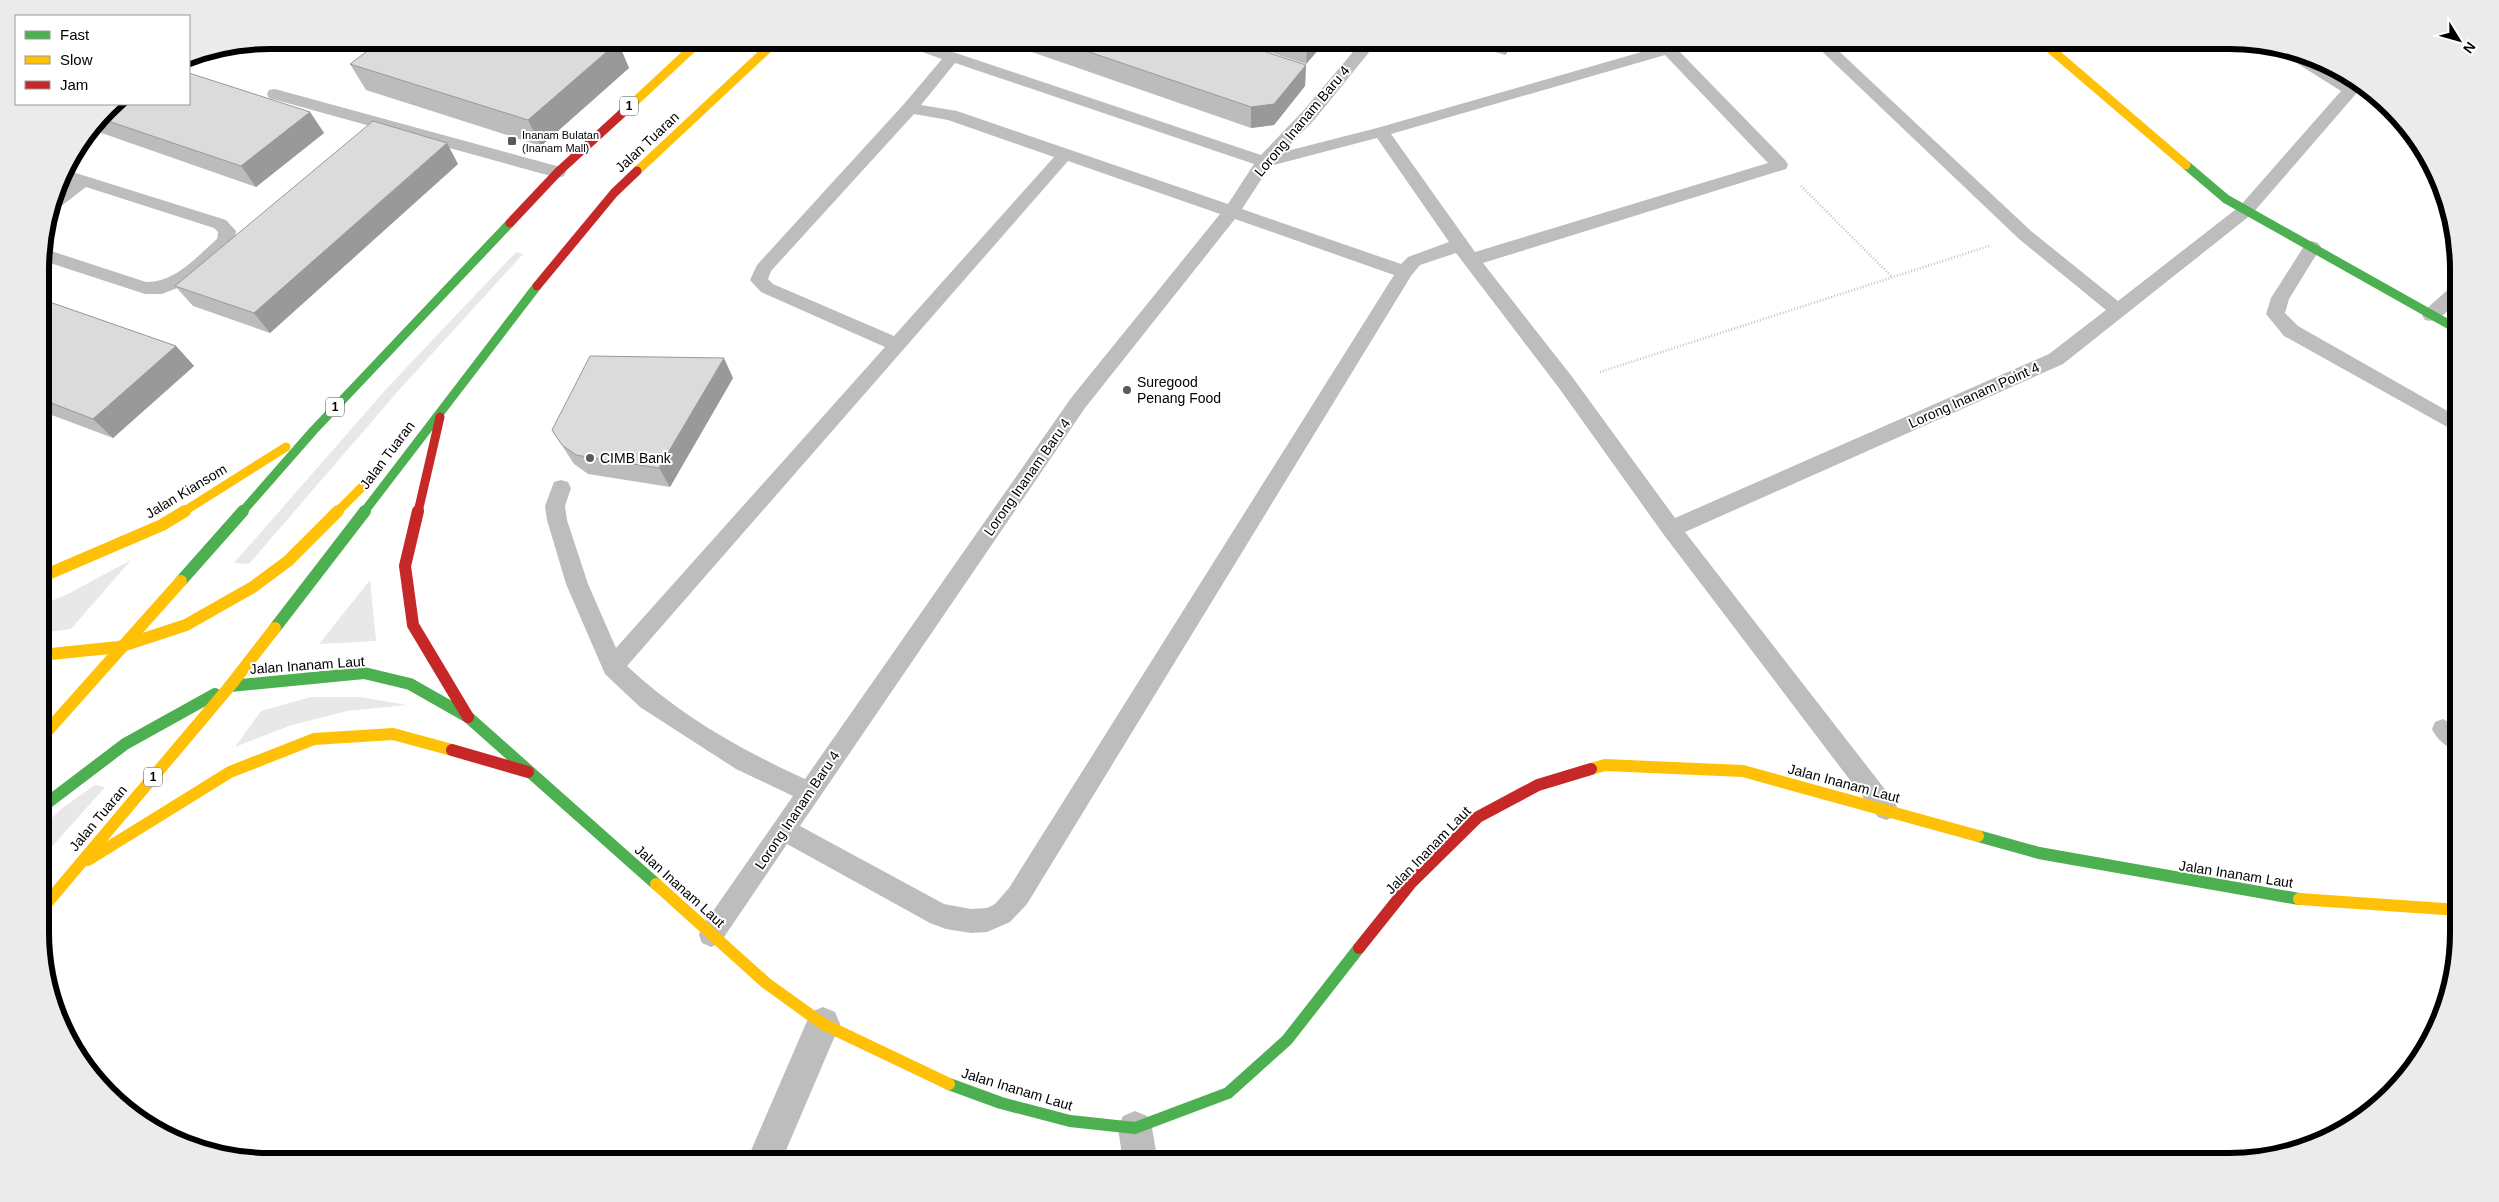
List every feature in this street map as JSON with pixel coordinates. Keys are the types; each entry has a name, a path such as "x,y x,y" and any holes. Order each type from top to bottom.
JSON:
{"main road":[{"name":"1","path":"49,729 119,647 313,431 558,172 691,49"},
{"name":"Jalan Tuaran","path":"49,900 230,686 530,295 614,193 767,49"},
{"path":"2051,49 2226,199 2450,325"},
{"path":"49,654 119,647 186,625 253,587 288,561 442,409"},
{"path":"442,409 405,566 414,625 468,717"},
{"name":"Jalan Kiansom","path":"49,574 162,525 313,431"},
{"name":"Jalan Inanam Laut","path":"230,686 364,673 410,684 468,717 536,775 766,983 823,1024 940,1080 1001,1103 1070,1121 1135,1128 1228,1093 1287,1040 1411,883 1478,817 1538,785 1605,765 1743,771 2039,852 2284,898 2450,909"},
{"path":"49,802 125,744 230,686"},
{"name":"Jalan Inanam Laut","path":"76,867 230,772 314,739 393,734 536,775"}],"street":[{"path":"767,1153 823,1024"},
{"path":"1135,1128 1139,1153"}],"lane":[{"path":"928,49 1264,162 1381,132 1672,49"},
{"name":"Lorong Inanam Baru 4","path":"711,935 1078,403 1232,211 1264,162 1309,115 1364,49"},
{"path":"1828,49 2025,235 2118,310"},
{"path":"784,830 939,915 958,920 976,921 1001,915 1018,896 1405,272 1414,261 1465,253 1780,165 1669,50"},
{"path":"898,344 767,288 759,280 763,269 910,108 952,57"},
{"path":"2317,67 2353,87"},
{"name":"Lorong Inanam Point 4","path":"1671,529 2056,359 2246,210 2353,87"},
{"path":"275,94 558,172"},
{"path":"910,108 951,115 1064,156 1232,211 1405,272"},
{"path":"1381,132 1465,253 1566,383 1671,529 1886,809"},
{"path":"613,668 1064,156"},
{"path":"49,257 145,288 162,288 179,280 226,241 227,230 220,224 70,177"},
{"path":"60,198 83,181"},
{"path":"2312,247 2280,298 2275,314 2291,331 2450,421"},
{"path":"2431,315 2450,297"},
{"path":"561,488 555,506 557,520 577,584 613,668 648,700 744,762 809,792"}],"path":[{"path":"1780,165 1890,276"},
{"path":"1566,383 1890,276 2025,235"}],"shaded area":[{"path":"516,252 523,254 399,390 249,564 234,563 388,387"},
{"path":"131,560 71,629 49,632 49,602 68,594"},
{"path":"370,580 376,641 319,644"},
{"path":"311,697 359,697 407,705 347,711 289,726 235,747 261,711"},
{"path":"95,785 105,787 49,850 49,821 61,809"}],"building":[{"path":"370,49 610,49 528,120 350,64"},
{"path":"1080,49 1257,49 1306,65 1274,104 1251,107"},
{"path":"190,73 310,112 241,166 107,121 123,105 190,105"},
{"path":"373,121 447,143 254,313 175,286"},
{"path":"49,302 176,346 93,419 49,402"},
{"path":"590,356 724,358 659,468 576,455 562,445 552,430"}],"traffic: fast":[{"path":"2186,165 2226,199 2450,325"},
{"path":"181,581 313,431 510,223"},
{"path":"275,628 537,286"},
{"path":"230,686 364,673 410,684 468,717 656,884"},
{"path":"49,802 125,744 215,694"},
{"path":"1978,836 2039,853 2299,899"},
{"path":"949,1084 1001,1103 1070,1121 1135,1128 1228,1093 1287,1040 1359,948"}],"traffic: slow":[{"path":"629,107 691,49"},
{"path":"637,171 767,49"},
{"path":"2051,49 2186,165"},
{"path":"49,574 162,525 286,447"},
{"path":"49,654 119,647 186,625 253,587 288,561 369,480"},
{"path":"49,729 181,581"},
{"path":"49,901 230,686 275,628"},
{"path":"88,860 230,772 314,739 393,734 452,750"},
{"path":"1591,769 1605,765 1743,771 1978,836"},
{"path":"656,884 766,983 823,1024 949,1084"},
{"path":"2299,899 2450,909"}],"traffic: jam":[{"path":"510,223 558,172 629,107"},
{"path":"537,286 614,193 637,171"},
{"path":"440,417 405,566 413,625 468,717"},
{"path":"452,750 528,772"},
{"path":"1359,948 1411,883 1478,817 1538,785 1591,769"}],"place":[{"name":"Inanam Bulatan (Inanam Mall)","path":"512,141"},
{"name":"Suregood Penang Food","path":"1127,390"},
{"name":"CIMB Bank","path":"590,458"}]}
